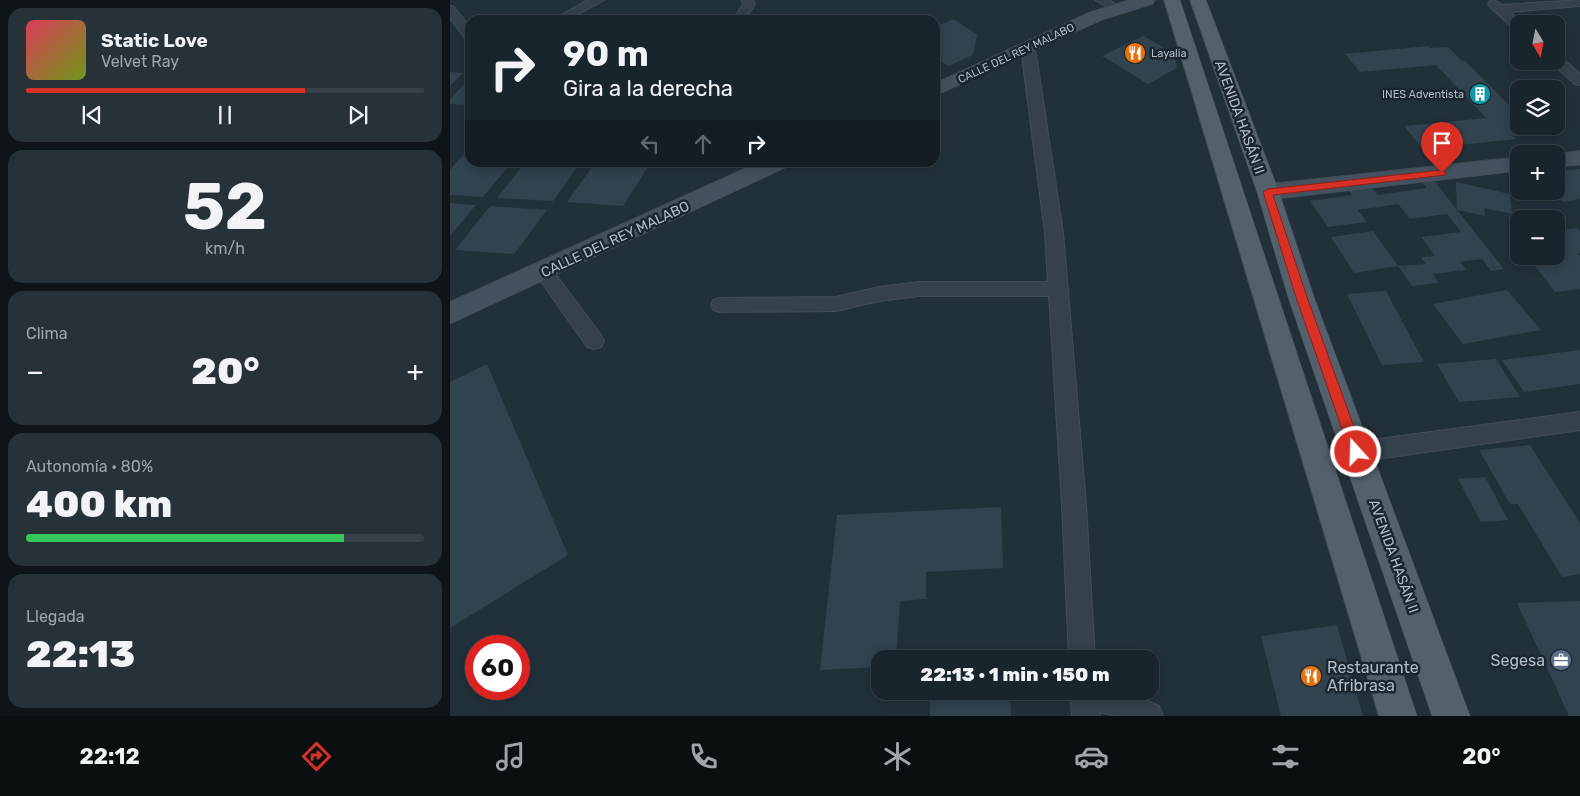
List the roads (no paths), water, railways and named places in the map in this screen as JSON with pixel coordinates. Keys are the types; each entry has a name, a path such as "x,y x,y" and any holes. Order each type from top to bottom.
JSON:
{"main road":[{"name":"CALLE DEL REY MALABO","path":"940,88 1028,48 1106,5 1147,0"},
{"name":"AVENIDA HASÁN II","path":"1172,0 1398,716"},
{"name":"AVENIDA HASÁN II","path":"1198,0 1268,192 1301,297 1451,716"},
{"path":"1565,159 1580,158"},
{"path":"1268,192 1510,165"},
{"name":"CALLE DEL REY MALABO","path":"450,314 768,167"}],"street":[{"path":"568,15 598,0"},
{"path":"742,15 749,4 747,0"},
{"path":"1489,0 1510,18"},
{"path":"1500,9 1580,2"},
{"path":"451,12 465,29"},
{"path":"1028,48 1054,233 1074,505 1082,650"},
{"path":"1565,68 1580,81"},
{"path":"544,272 594,341"},
{"path":"720,304 803,306 836,304 879,294 919,289 1057,289"},
{"path":"1356,452 1580,421"},
{"path":"1085,701 1111,700 1130,706 1149,716"}],"place":[{"name":"Layalia","path":"1135,53"},
{"name":"INES Adventista","path":"1480,94"},
{"name":"Segesa","path":"1561,660"},
{"name":"Restaurante Afribrasa","path":"1311,676"}]}
